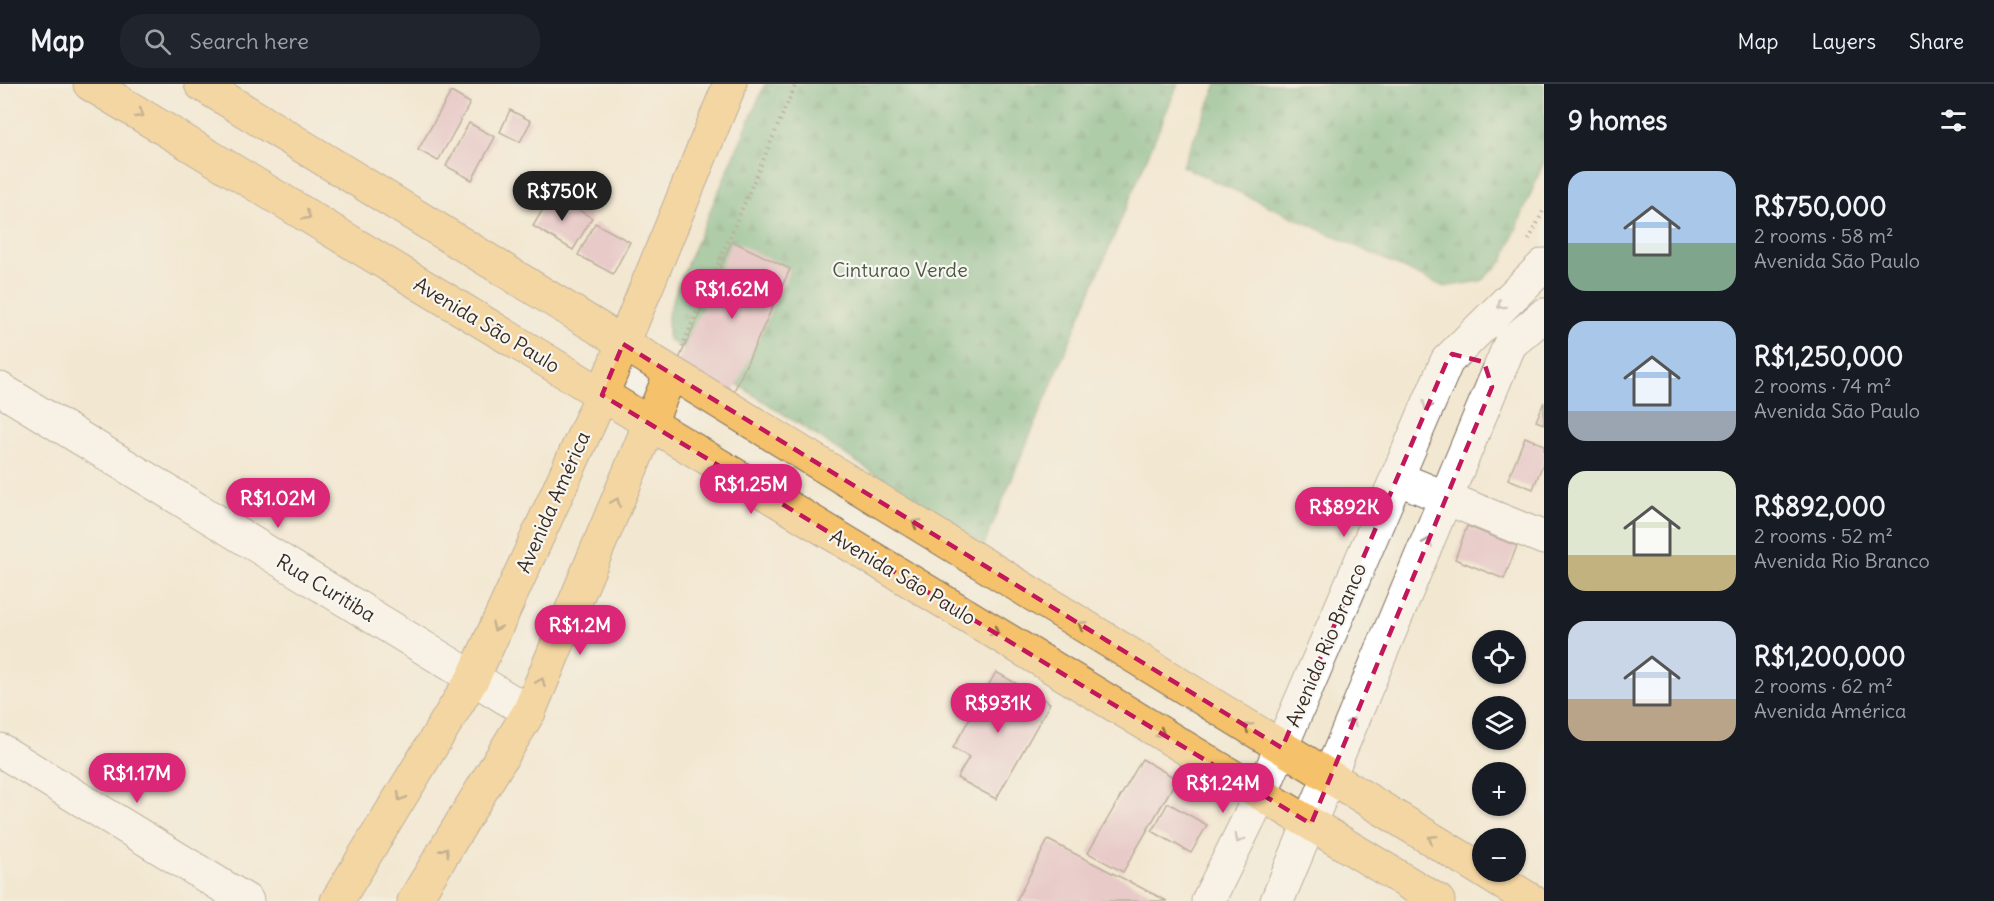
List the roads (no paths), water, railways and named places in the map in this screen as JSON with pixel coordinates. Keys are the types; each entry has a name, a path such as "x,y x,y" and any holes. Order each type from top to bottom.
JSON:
{"main road":[{"name":"Avenida São Paulo","path":"90,84 1438,901"},
{"path":"201,84 1472,864"},
{"name":"Avenida América","path":"337,901 473,678 602,395 730,84"},
{"path":"414,901 529,712 672,373"},
{"path":"1501,882 1532,901"}],"street":[{"path":"1452,354 1544,265"},
{"path":"1277,901 1510,344 1544,315"},
{"path":"1452,354 1472,356 1484,362 1491,375 1492,387"},
{"name":"Avenida Rio Branco","path":"1208,901 1282,748 1452,354"},
{"name":"Rua Curitiba","path":"0,389 529,712"},
{"path":"1397,478 1544,538"},
{"path":"0,750 247,901"}],"park label":[{"name":"Cinturao Verde","path":"900,270"}]}
